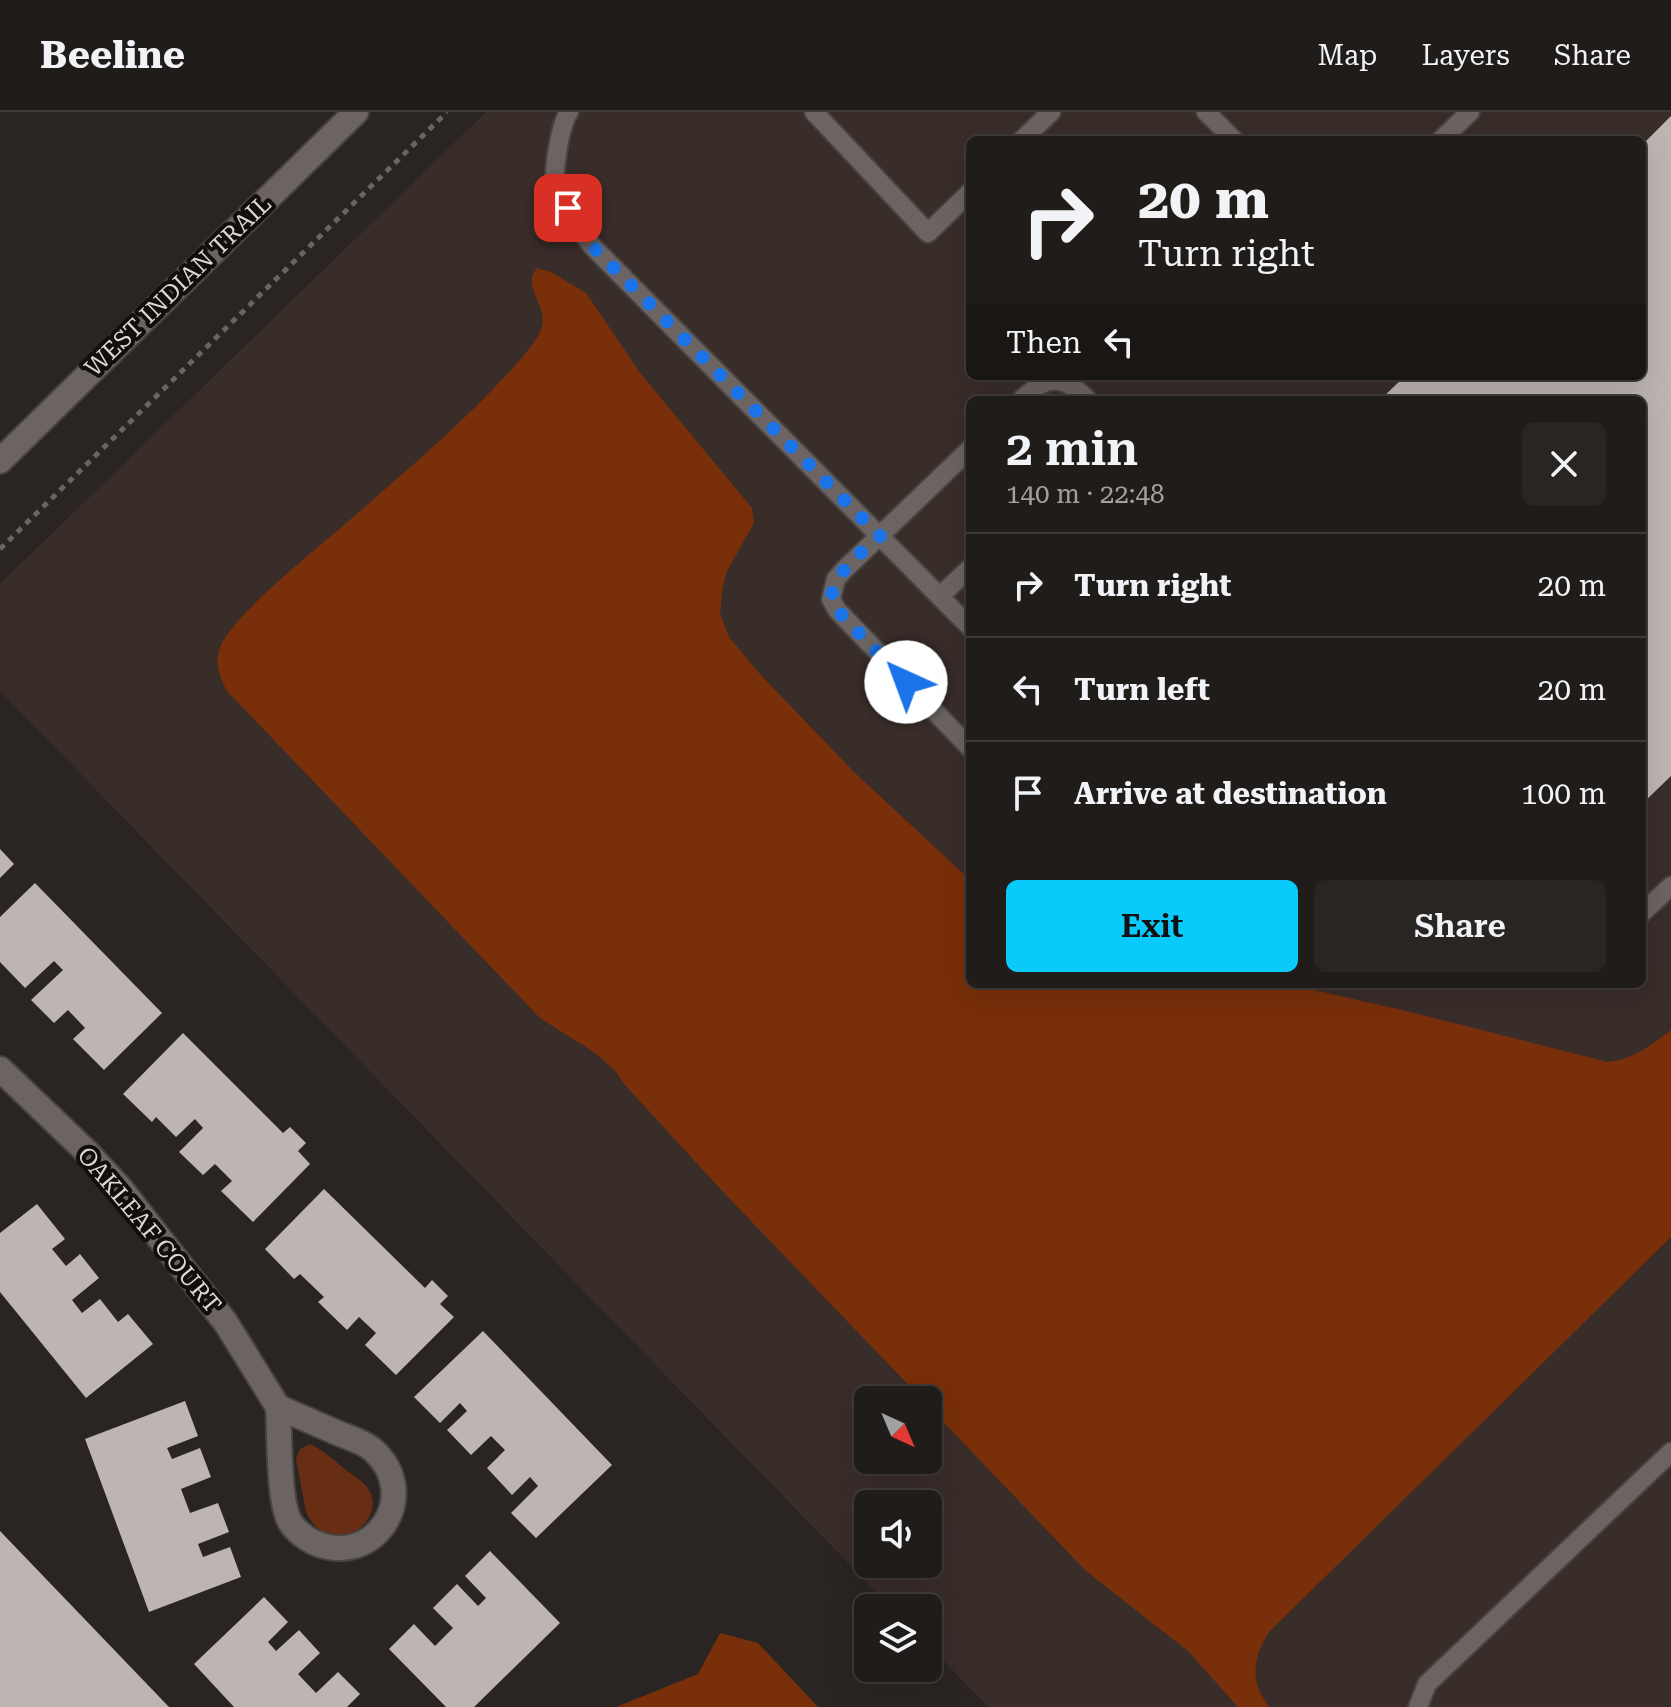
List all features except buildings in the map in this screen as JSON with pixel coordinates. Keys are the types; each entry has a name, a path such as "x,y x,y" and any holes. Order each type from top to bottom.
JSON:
{"street":[{"name":"WEST INDIAN TRAIL","path":"0,461 356,112"},
{"name":"OAKLEAF COURT","path":"0,1069 121,1189 226,1323 278,1407 283,1501 290,1522 306,1539 326,1548 349,1548 370,1540 385,1524 394,1504 394,1482 385,1462 370,1446 278,1407"}],"lane":[{"path":"569,112 563,120 556,190 591,245 966,623"},
{"path":"814,112 928,233 966,196"},
{"path":"1026,136 1051,112"},
{"path":"1206,112 1230,136"},
{"path":"1445,136 1470,112"},
{"path":"1025,396 1035,387 1055,381 1067,383 1084,396"},
{"path":"966,453 844,570 836,579 831,599 966,744"},
{"path":"940,596 966,572"},
{"path":"1646,909 1671,886"},
{"path":"1418,1707 1427,1684 1671,1452"}],"path":[{"path":"0,549 447,112"}],"shaded area":[{"path":"486,112 1671,112 1671,1707 988,1707 942,1659 942,1594 878,1594 863,1578 942,1578 942,1490 854,1490 854,1569 0,691 0,584"},
{"path":"537,268 551,272 586,293 641,374 752,508 754,523 726,573 722,592 720,614 729,637 759,673 854,772 966,876 966,988 1308,988 1608,1062 1634,1055 1671,1030 1671,1237 1269,1632 1259,1652 1256,1674 1259,1690 1269,1707 1238,1707 1188,1651 1086,1571 942,1421 942,1386 910,1386 725,1194 614,1069 539,1017 227,691 219,671 218,656 226,637 239,620 460,421 533,343 542,326 542,316 532,284"},
{"path":"310,1444 366,1486 372,1498 372,1511 356,1531 343,1536 330,1536 317,1528 306,1512 296,1458 300,1449"},
{"path":"720,1633 758,1643 818,1707 616,1707 698,1674"}],"route":[{"path":"568,208 591,245 880,536 836,579 831,599 837,610 906,682"}]}
